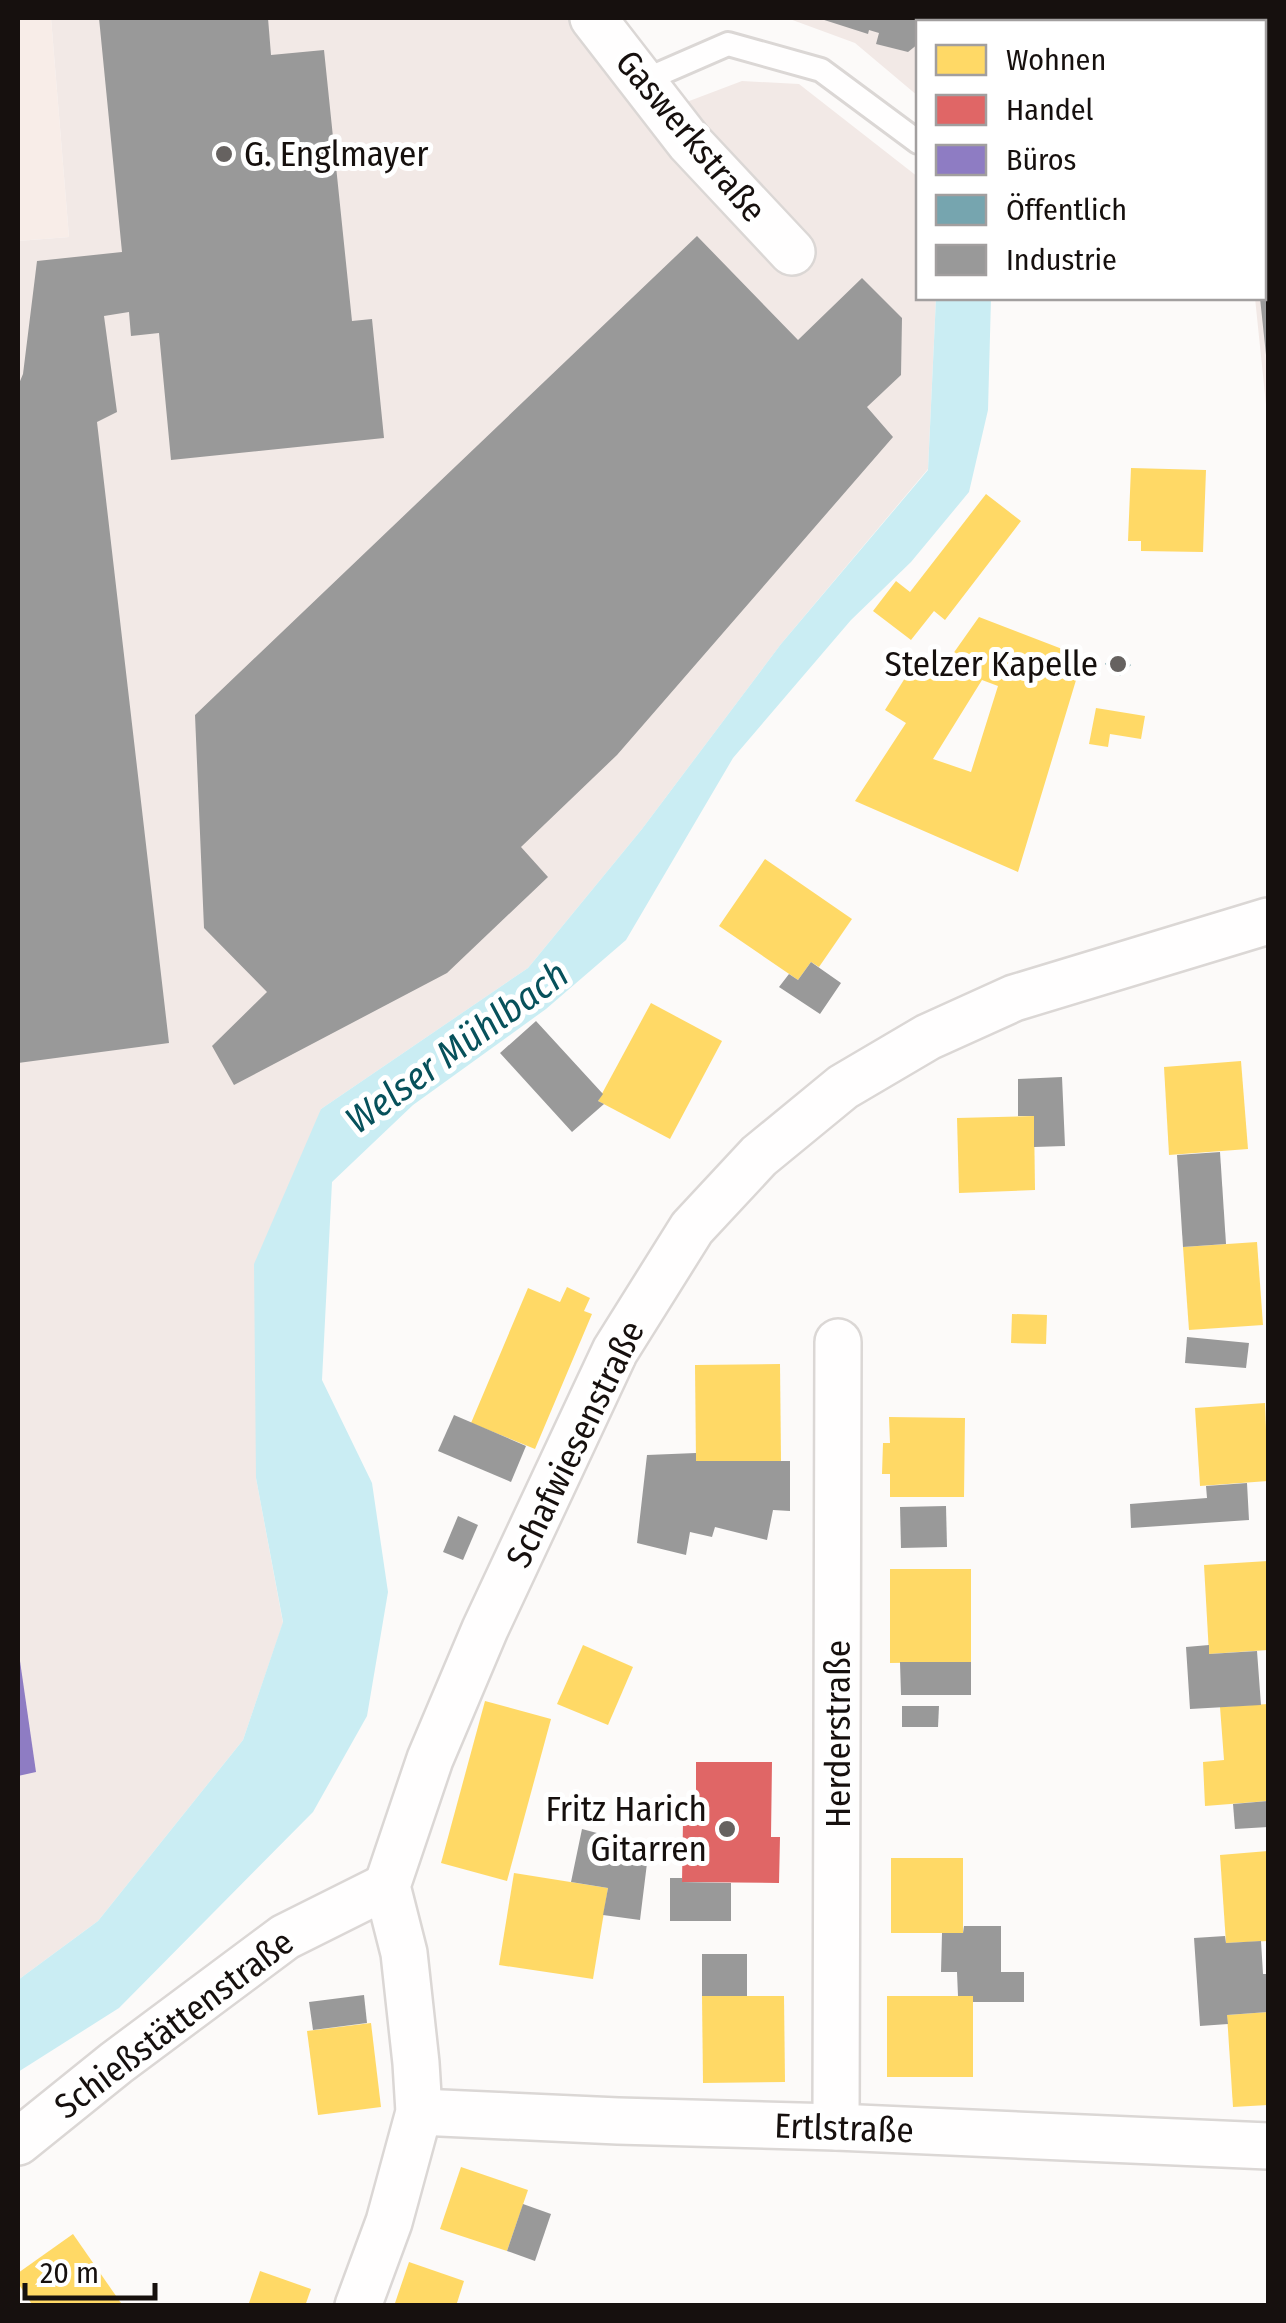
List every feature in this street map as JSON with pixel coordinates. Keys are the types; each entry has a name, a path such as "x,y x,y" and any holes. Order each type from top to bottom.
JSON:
{"street":[{"name":"Gaswerkstraße","path":"593,18 690,142 792,252"},
{"name":"Schafwiesenstraße","path":"388,1886 430,1759 508,1580 615,1351 692,1228 759,1156 842,1086 928,1037 1014,998 1268,920"},
{"name":"Herderstraße","path":"836,2126 838,1342"},
{"path":"358,2306 389,2222 419,2112 404,1953 388,1886"},
{"name":"Schießstättenstraße","path":"18,2142 285,1937 388,1886"},
{"name":"Ertlstraße","path":"419,2112 1268,2146"}],"lane":[{"path":"642,81 728,44 821,70 916,141"}],"shaded area":[{"path":"18,18 51,18 69,237 18,241"},
{"name":"G. Englmayer","path":"51,18 574,18 647,117 742,81 799,84 916,175 916,300 936,300 928,469 781,644 642,829 528,968 321,1109 256,1478 283,1623 243,1740 98,1921 18,1980 18,241 69,237"},
{"path":"787,18 1268,18 1268,424 1255,300 1266,300 1266,20 916,20 916,94 855,43"}],"water":[{"name":"Welser Mühlbach","path":"936,300 991,300 988,410 969,492 911,562 851,620 733,758 626,940 546,1009 413,1105 332,1182 322,1380 372,1483 388,1592 367,1716 313,1812 119,2008 18,2072 18,1980 98,1921 243,1740 283,1622 256,1478 254,1264 321,1109 528,968 642,829 781,644 928,470"}],"building: Wohnen":[{"path":"1131,468 1206,470 1203,552 1141,551 1141,541 1128,541"},
{"path":"986,494 1021,521 945,620 934,611 911,640 873,611 896,581 910,592"},
{"path":"979,617 1083,657 1018,872 855,801 906,723 885,710 915,662 938,675","holes":["982,680 998,686 971,772 933,759"]},
{"path":"1096,708 1145,716 1141,739 1110,734 1108,747 1089,744"},
{"path":"765,859 852,919 819,967 811,962 798,980 719,926"},
{"path":"651,1003 722,1041 670,1139 598,1101"},
{"path":"1241,1061 1248,1149 1169,1155 1164,1067"},
{"path":"1034,1116 1035,1190 959,1193 957,1118"},
{"path":"1257,1242 1263,1325 1189,1330 1183,1247"},
{"path":"567,1287 590,1298 584,1311 592,1314 535,1449 471,1423 528,1288 560,1302"},
{"path":"1012,1314 1047,1315 1046,1344 1011,1343"},
{"path":"780,1364 781,1461 696,1461 695,1365"},
{"path":"1265,1403 1268,1481 1200,1486 1195,1408"},
{"path":"889,1417 965,1418 964,1497 890,1497 890,1474 882,1474 883,1443 890,1443"},
{"path":"1268,1561 1268,1650 1209,1654 1204,1565"},
{"path":"890,1569 971,1569 971,1662 890,1663"},
{"path":"583,1645 633,1667 608,1725 557,1704"},
{"path":"485,1701 551,1719 507,1881 441,1863"},
{"path":"1268,1704 1268,1801 1205,1806 1203,1762 1224,1760 1220,1707"},
{"path":"1268,1851 1268,1941 1226,1943 1220,1855"},
{"path":"891,1858 963,1858 963,1933 891,1933"},
{"path":"514,1873 608,1888 593,1979 499,1965"},
{"path":"702,1996 784,1996 785,2082 703,2083"},
{"path":"887,1996 973,1996 973,2077 887,2077"},
{"path":"1268,2012 1268,2105 1233,2107 1227,2015"},
{"path":"371,2023 381,2107 318,2115 307,2031"},
{"path":"461,2167 528,2190 507,2251 440,2229"},
{"path":"73,2234 123,2306 33,2306 18,2283 18,2273"},
{"path":"409,2262 464,2281 456,2306 394,2306"},
{"path":"260,2271 311,2289 305,2306 248,2306"}],"building: Handel":[{"name":"Fritz Harich Gitarren","path":"696,1762 772,1762 771,1837 780,1837 779,1883 682,1882 683,1821 696,1820"}],"building: Büros":[{"path":"18,1661 36,1772 18,1776"}],"building: Öffentlich":[{"name":"Stelzer Kapelle","path":"1114,653 1131,665 1120,676 1105,664"}],"building: Industrie":[{"path":"99,18 268,18 271,55 324,50 352,321 372,319 384,438 171,460 159,333 131,336 129,312 104,316 117,412 97,422 169,1043 18,1063 18,386 23,374 37,261 122,252"},
{"path":"818,18 918,18 916,46 908,52 876,44 879,33 869,30 868,34"},
{"path":"697,236 798,340 862,278 902,318 901,375 867,407 893,437 617,755 521,847 548,877 447,973 234,1085 212,1046 267,992 204,928 195,715"},
{"path":"1266,250 1268,355 1260,300 1266,300"},
{"path":"811,962 841,983 820,1014 779,987 789,974 798,980"},
{"path":"536,1021 603,1094 598,1101 604,1104 572,1132 500,1053"},
{"path":"1062,1077 1065,1146 1034,1147 1034,1116 1018,1116 1018,1079"},
{"path":"1220,1152 1226,1244 1183,1247 1177,1155"},
{"path":"1187,1337 1249,1343 1246,1368 1185,1363"},
{"path":"454,1415 526,1446 511,1482 438,1451"},
{"path":"696,1453 696,1461 790,1461 790,1511 773,1510 767,1540 715,1527 712,1537 690,1532 686,1555 637,1543 647,1455"},
{"path":"1247,1483 1249,1520 1131,1528 1130,1504 1207,1498 1206,1486"},
{"path":"946,1506 947,1547 901,1548 900,1507"},
{"path":"458,1516 478,1525 463,1560 443,1552"},
{"path":"1209,1645 1209,1654 1257,1651 1261,1705 1190,1709 1186,1647"},
{"path":"900,1662 971,1662 971,1695 901,1695"},
{"path":"902,1706 939,1706 938,1727 902,1727"},
{"path":"1268,1801 1268,1827 1235,1829 1233,1804"},
{"path":"582,1829 649,1847 640,1920 603,1915 608,1888 571,1882"},
{"path":"670,1878 682,1878 682,1882 731,1883 731,1921 670,1921"},
{"path":"964,1926 1001,1926 1001,1972 1024,1972 1024,2002 973,2002 973,1996 958,1996 957,1972 941,1972 942,1933 963,1933"},
{"path":"1225,1936 1226,1943 1261,1941 1263,1974 1268,1974 1268,2012 1227,2015 1228,2024 1200,2026 1194,1938"},
{"path":"702,1954 747,1954 747,1996 702,1996"},
{"path":"364,1995 367,2023 313,2030 309,2002"},
{"path":"523,2204 551,2214 535,2261 507,2251"}],"place":[{"name":"G. Englmayer","path":"224,154"},
{"name":"Stelzer Kapelle","path":"1118,664"},
{"name":"Fritz Harich Gitarren","path":"727,1829"}]}
